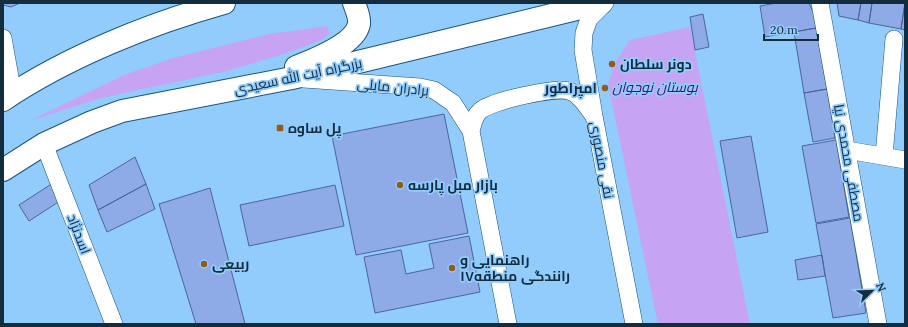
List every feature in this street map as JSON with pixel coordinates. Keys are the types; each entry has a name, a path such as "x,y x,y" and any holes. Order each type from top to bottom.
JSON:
{"highway":[{"path":"8,97 52,70 197,10 224,3"},
{"path":"252,86 318,58 338,47 352,36 359,25 354,3"},
{"name":"بزرگراه آیت الله سعیدی","path":"3,170 44,144 92,122 122,111 292,78 601,3"}],"street":[{"name":"نقی منصوری","path":"605,3 589,19 584,33 584,50 594,116 634,324"},
{"name":"مصطفی محمدی نیا","path":"820,3 878,324"},
{"path":"3,38 8,97"},
{"path":"884,156 894,39"},
{"name":"برادران مایلی","path":"292,78 434,90 453,103 471,131 508,324"},
{"path":"471,131 475,118 480,111 490,105 557,89 571,91 582,99 594,116"},
{"name":"اسدنژاد","path":"44,144 114,324"},
{"path":"847,150 905,160"}],"green space":[{"path":"328,26 329,33 322,40 287,53 227,71 101,98 29,121 124,75 173,58 269,34"},
{"name":"بوستان نوجوان","path":"690,27 750,324 658,324 608,84 615,63 630,40"}],"building":[{"path":"3,3 20,3 11,7 3,5"},
{"path":"776,3 809,3 813,12 816,28 765,37 760,6"},
{"path":"837,3 861,3 858,20 839,16"},
{"path":"861,3 872,3 869,23 858,20"},
{"path":"872,3 905,3 901,29 869,23"},
{"path":"905,3 905,30 901,29"},
{"path":"703,14 709,47 695,50 690,17"},
{"path":"816,28 827,89 804,93 794,32"},
{"path":"827,89 835,138 813,142 804,93"},
{"name":"بازار مبل پارسه","path":"444,114 468,233 356,255 332,136"},
{"path":"751,136 768,232 737,238 720,141"},
{"path":"836,140 849,217 816,223 802,146"},
{"path":"135,157 146,184 98,210 89,185"},
{"path":"53,183 63,199 29,221 19,205"},
{"path":"146,184 155,209 107,232 98,210"},
{"path":"335,185 344,226 249,246 240,205"},
{"name":"ربیعی","path":"210,188 245,324 196,324 159,204"},
{"path":"850,218 866,313 833,318 816,224"},
{"path":"469,236 480,292 375,313 364,257 401,250 406,274 434,268 429,244"},
{"path":"822,255 825,276 798,280 795,260"}],"place":[{"name":"دونر سلطان","path":"612,64"},
{"name":"امپراطور","path":"605,88"},
{"name":"پل ساوه","path":"280,128"},
{"name":"بازار مبل پارسه","path":"400,185"},
{"name":"ربیعی","path":"204,264"},
{"name":"راهنمایی و رانندگی منطقه۱۷","path":"452,268"}]}
